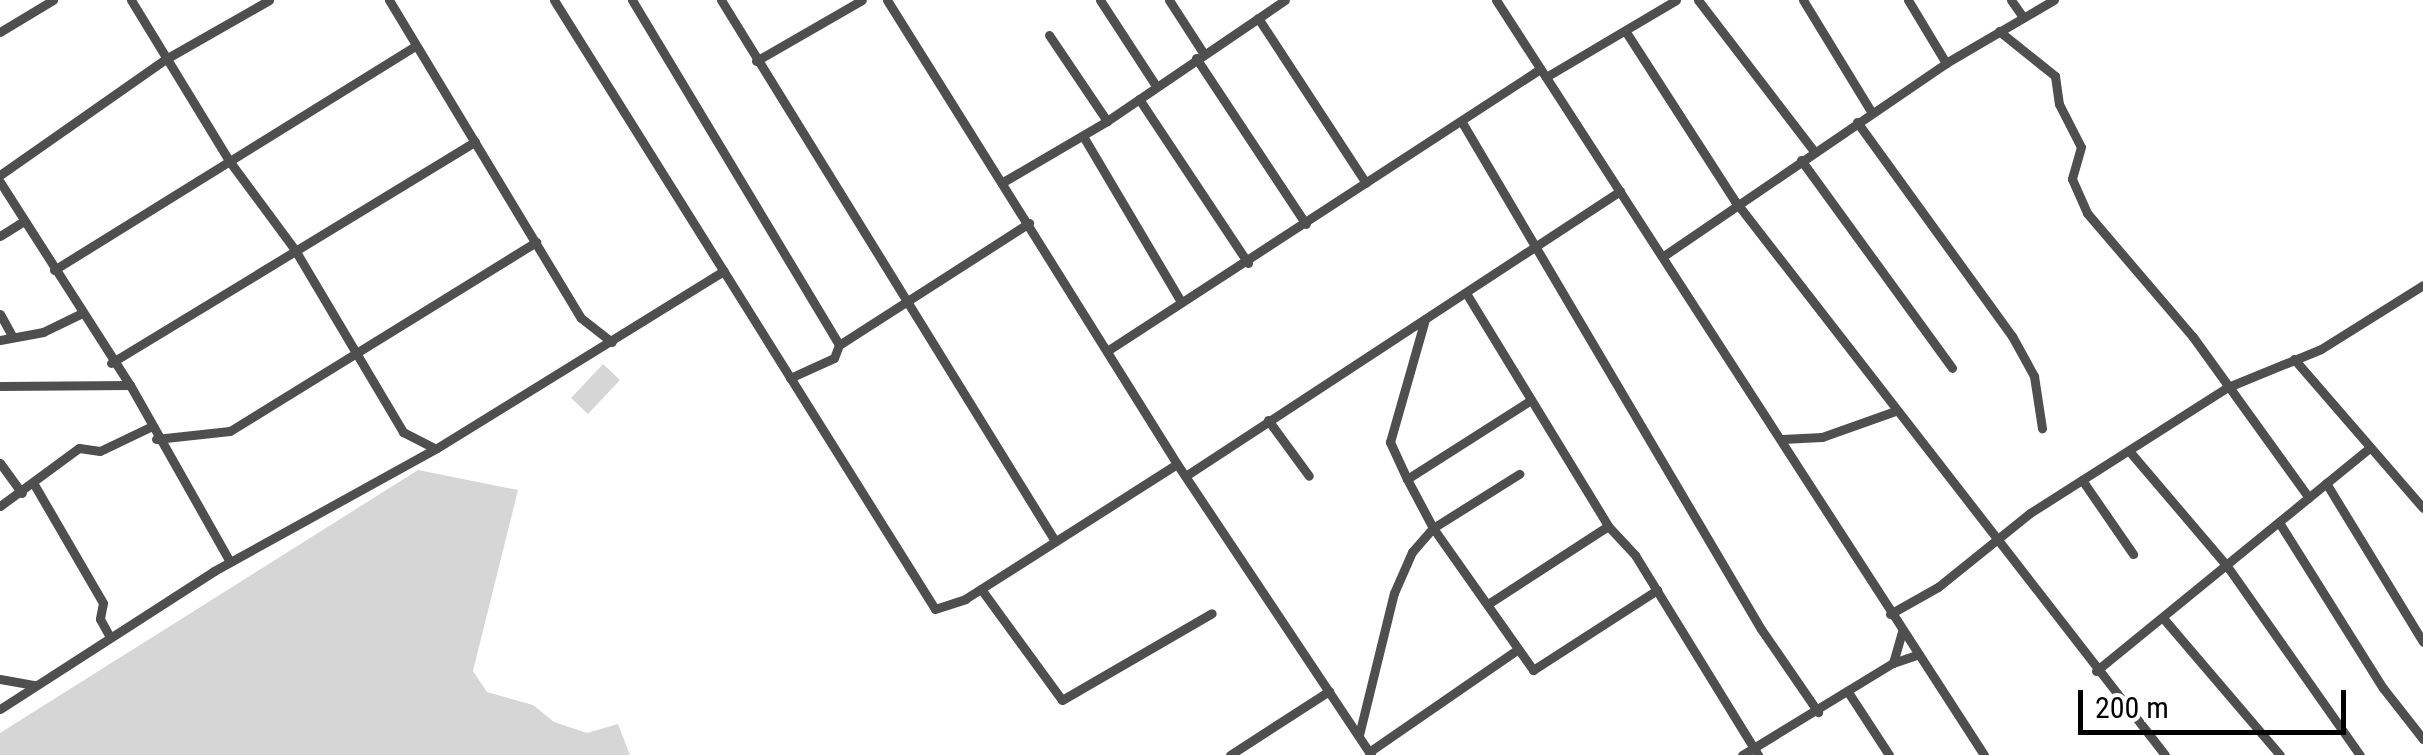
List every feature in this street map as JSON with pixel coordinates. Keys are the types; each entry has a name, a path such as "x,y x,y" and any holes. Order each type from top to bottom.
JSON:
{"street":[{"path":"0,32 53,0"},
{"path":"132,0 164,60 230,162 295,250 410,440 437,448"},
{"path":"230,562 156,438 130,384 110,362 0,179 164,60 269,0"},
{"path":"389,0 581,318 612,342"},
{"path":"554,0 933,608 941,610 981,588 1177,464"},
{"path":"632,0 839,346"},
{"path":"756,61 862,0"},
{"path":"887,0 1177,464 1188,475 1370,753 1517,650"},
{"path":"1100,0 1156,86"},
{"path":"1170,0 1200,56 1306,224"},
{"path":"1003,182 1108,120 1286,0"},
{"path":"1496,0 1665,255 1916,656 1984,755"},
{"path":"1107,351 1180,300 1248,263 1543,73 1626,32 1676,0"},
{"path":"1698,0 1814,152"},
{"path":"1803,0 1872,113"},
{"path":"1908,0 1946,62"},
{"path":"2011,0 2024,17"},
{"path":"1665,255 1735,201 1946,62 2054,0"},
{"path":"723,1 756,61 913,302 1055,541"},
{"path":"1258,18 1366,184"},
{"path":"1999,31 2055,76 2058,104 2081,148 2072,179 2087,214 2123,248 2310,498"},
{"path":"1626,32 1735,201 2096,671 2166,755"},
{"path":"1050,35 1108,120"},
{"path":"54,270 415,46"},
{"path":"1139,99 1248,263"},
{"path":"1858,122 2012,336 2034,376 2042,428"},
{"path":"1463,124 1761,629 1818,712"},
{"path":"1083,136 1180,300"},
{"path":"110,362 475,142"},
{"path":"1802,160 1952,368"},
{"path":"1188,475 1620,190"},
{"path":"0,236 24,221"},
{"path":"790,378 834,358 839,346 913,302 1029,222"},
{"path":"156,438 230,432 536,242"},
{"path":"0,709 230,562 437,448 724,270"},
{"path":"1890,614 1962,570 1995,538 2228,388 2370,322 2423,285"},
{"path":"1466,293 1608,526 1657,590 1755,751"},
{"path":"0,314 11,334"},
{"path":"0,340 11,334 44,332 80,314"},
{"path":"1425,319 1390,442 1433,528 1517,650 1538,670 1657,590"},
{"path":"2294,359 2367,450 2423,508"},
{"path":"0,386 130,384"},
{"path":"1407,479 1530,400"},
{"path":"1782,439 1822,437 1895,411"},
{"path":"1268,420 1310,476"},
{"path":"0,506 35,486 79,448 100,451 150,427"},
{"path":"2096,671 2367,450"},
{"path":"2130,452 2228,566 2360,755"},
{"path":"0,463 22,493"},
{"path":"1359,736 1394,593 1412,552 1433,528 1519,474"},
{"path":"2082,480 2134,554"},
{"path":"2326,483 2423,642"},
{"path":"35,486 104,602 100,619 110,637"},
{"path":"2280,524 2345,618 2383,688 2423,739"},
{"path":"1488,604 1608,526"},
{"path":"981,588 1058,697 1067,700 1212,613"},
{"path":"2163,618 2280,755"},
{"path":"1892,662 1902,630"},
{"path":"1742,755 1818,712 1892,662 1916,656"},
{"path":"0,679 34,685"},
{"path":"1230,755 1329,691"},
{"path":"1848,692 1889,755"}],"shaded area":[{"path":"603,364 620,380 588,414 571,398"},
{"path":"418,470 518,490 473,671 487,692 533,705 554,722 587,733 618,724 630,755 0,755 0,733"}]}
